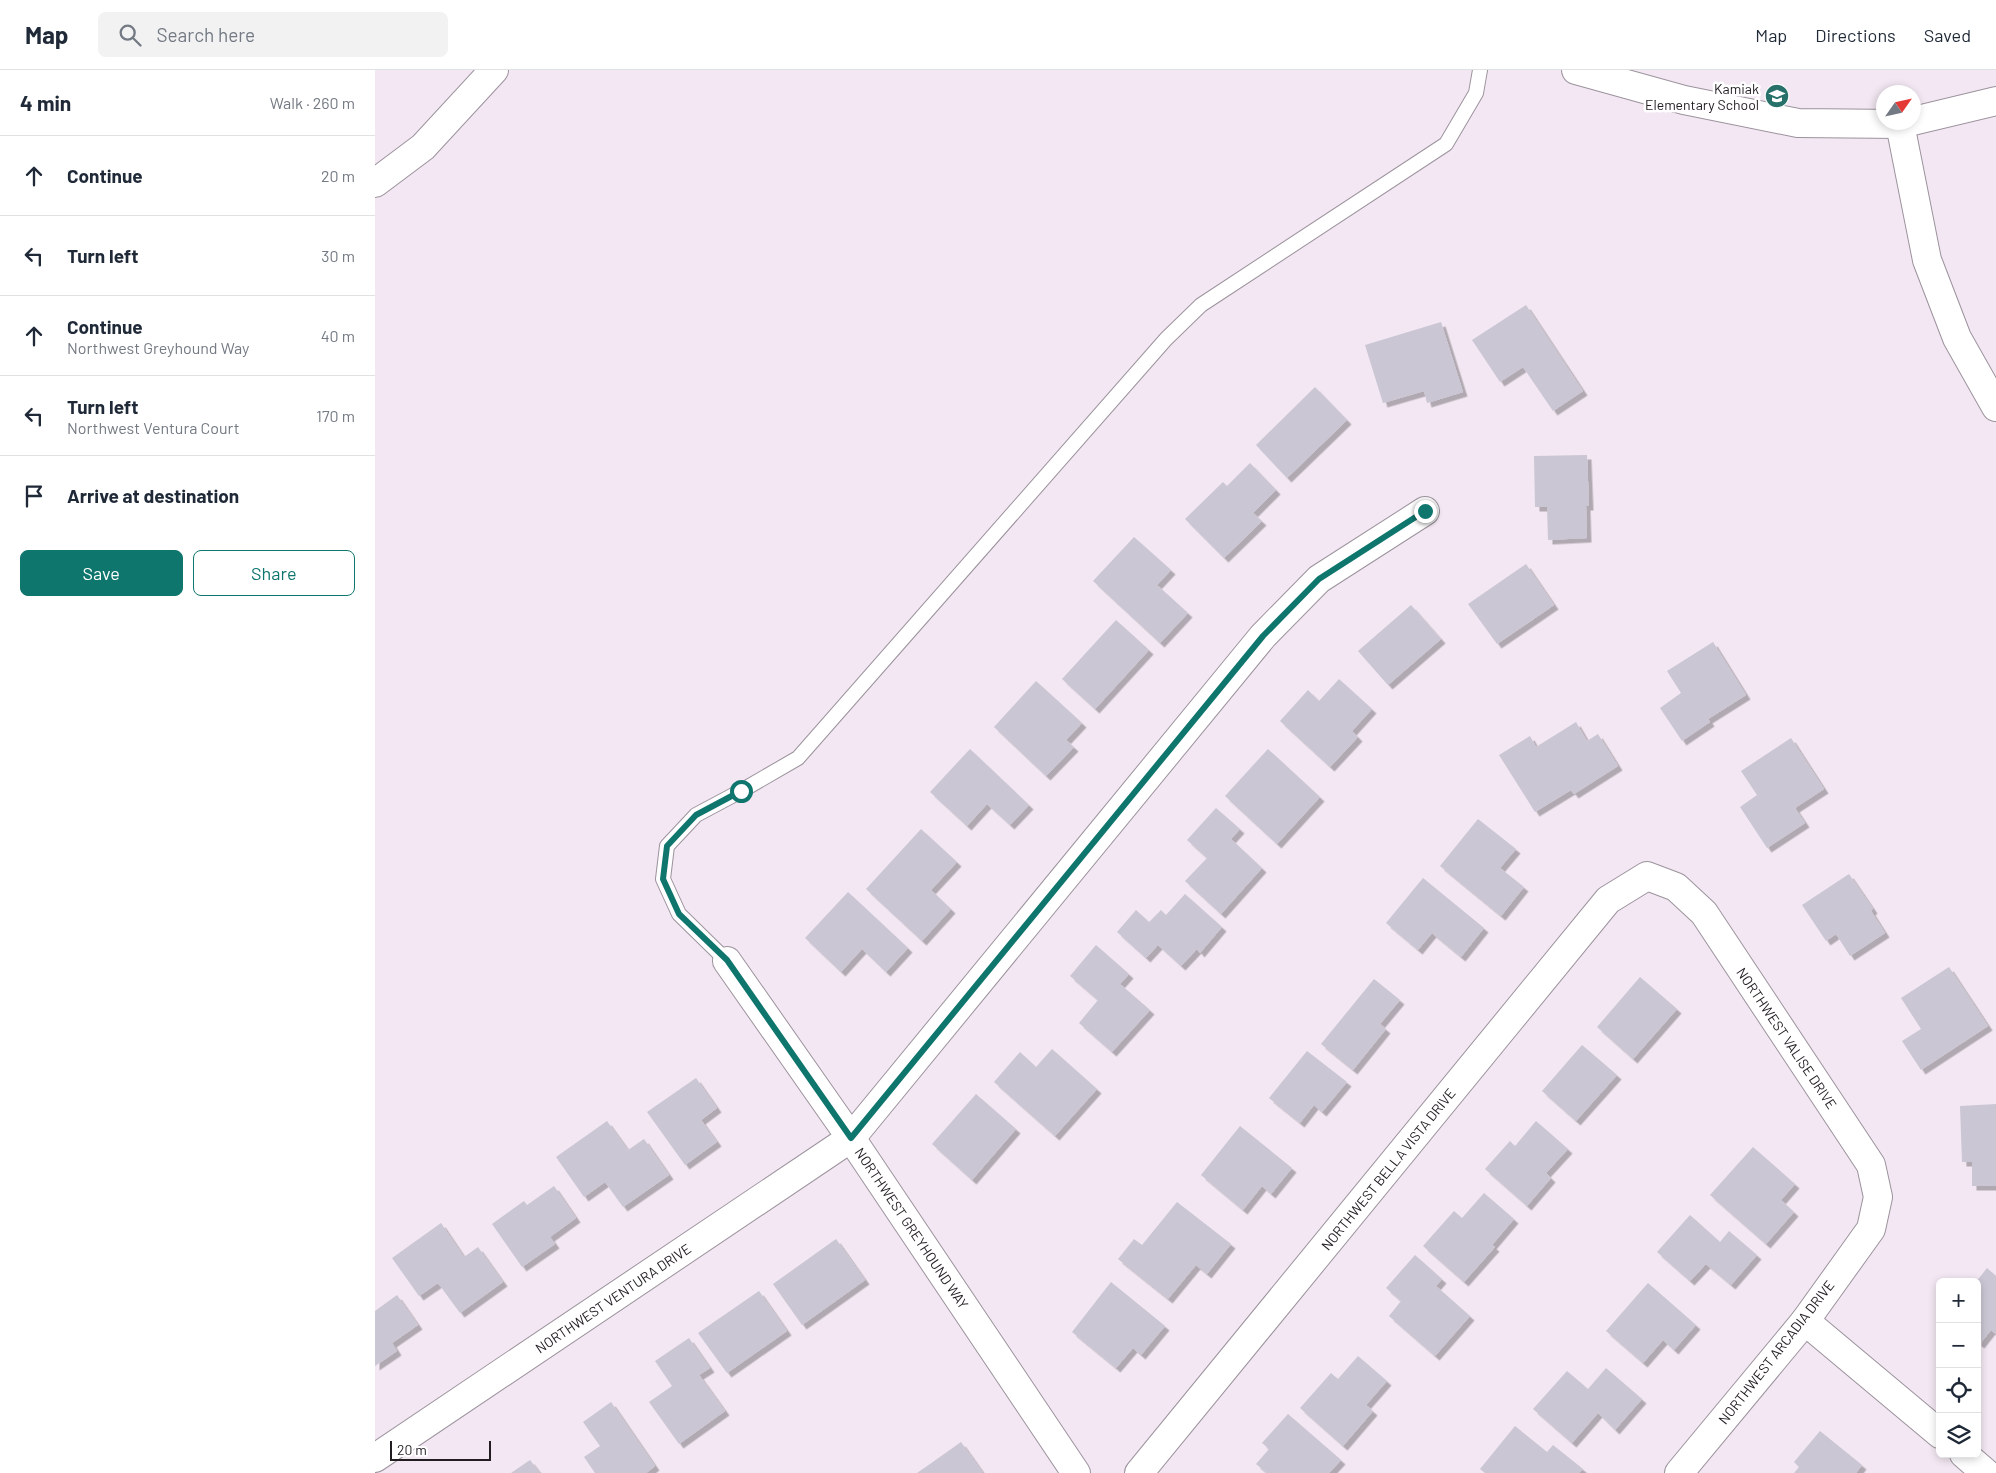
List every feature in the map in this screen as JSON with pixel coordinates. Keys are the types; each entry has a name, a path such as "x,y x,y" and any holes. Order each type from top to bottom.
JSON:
{"street":[{"path":"375,183 423,147 494,70"},
{"path":"1576,70 1684,100 1797,123 1876,123"},
{"path":"1921,120 1996,101"},
{"path":"1908,130 1927,260 1957,338 1996,407"},
{"name":"NORTHWEST VENTURA DRIVE","path":"375,1458 851,1138 1263,636 1319,579 1425,511"},
{"name":"NORTHWEST VALISE DRIVE","path":"1647,876 1676,887 1704,913 1871,1165 1878,1197 1871,1229"},
{"name":"NORTHWEST BELLA VISTA DRIVE","path":"1139,1473 1608,900 1647,876"},
{"name":"NORTHWEST GREYHOUND WAY","path":"727,960 851,1138 1076,1473"},
{"name":"NORTHWEST ARCADIA DRIVE","path":"1679,1473 1805,1320 1871,1229"},
{"path":"1805,1320 1936,1431"},
{"path":"1968,1458 1986,1473"}],"lane":[{"path":"727,960 679,914 663,879 667,846 696,815 798,758 1166,340 1201,305 1446,144 1476,93 1479,70"}],"building":[{"path":"1526,305 1583,391 1553,411 1523,367 1500,382 1472,340"},
{"path":"1441,322 1463,392 1427,403 1424,391 1383,403 1365,345"},
{"path":"1315,387 1347,420 1287,478 1256,445"},
{"path":"1587,455 1589,506 1586,506 1587,538 1548,540 1547,507 1535,507 1534,456"},
{"path":"1250,463 1276,490 1253,513 1262,521 1224,558 1185,519 1223,482 1227,486"},
{"path":"1134,537 1171,570 1157,585 1188,613 1160,643 1093,581"},
{"path":"1526,564 1554,605 1497,644 1468,604"},
{"path":"1411,605 1441,639 1388,685 1358,651"},
{"path":"1116,620 1149,650 1095,709 1062,679"},
{"path":"1713,642 1746,695 1708,719 1710,722 1682,741 1660,708 1681,693 1667,671"},
{"path":"1339,679 1372,709 1352,731 1358,737 1330,767 1280,721 1308,690 1319,701"},
{"path":"1036,681 1082,723 1066,740 1074,747 1046,776 994,727"},
{"path":"1576,722 1587,741 1598,734 1618,766 1574,794 1571,790 1535,812 1499,755 1530,736 1536,747"},
{"path":"1791,738 1824,789 1795,808 1805,823 1767,848 1740,807 1757,795 1741,771"},
{"path":"970,749 1029,805 1010,825 987,804 967,826 930,792"},
{"path":"1268,749 1320,797 1277,844 1225,796"},
{"path":"1216,808 1240,829 1231,839 1262,868 1221,914 1185,881 1207,858 1187,840"},
{"path":"1478,819 1516,849 1500,868 1524,887 1501,916 1440,866"},
{"path":"921,829 957,862 931,890 951,909 922,941 866,889"},
{"path":"1849,874 1873,909 1871,911 1885,933 1850,956 1836,934 1826,941 1802,905"},
{"path":"1423,878 1484,928 1461,957 1432,933 1418,950 1386,923"},
{"path":"848,892 908,948 886,972 862,949 841,972 805,938"},
{"path":"1185,894 1222,927 1200,953 1197,949 1181,966 1158,945 1146,958 1117,932 1136,910 1149,922 1161,910 1166,915"},
{"path":"1096,945 1129,974 1120,984 1150,1010 1112,1052 1079,1023 1098,1000 1070,976"},
{"path":"1949,967 1988,1026 1921,1070 1902,1041 1921,1029 1901,998"},
{"path":"1640,977 1677,1009 1633,1059 1597,1027"},
{"path":"1374,979 1400,1000 1380,1024 1386,1029 1353,1070 1321,1044"},
{"path":"1582,1045 1617,1075 1576,1121 1542,1091"},
{"path":"1052,1049 1097,1089 1055,1136 994,1082 1020,1052 1036,1067"},
{"path":"1307,1051 1347,1082 1322,1112 1314,1105 1300,1123 1269,1098"},
{"path":"696,1078 717,1108 701,1120 717,1142 685,1165 647,1112"},
{"path":"976,1094 1016,1129 972,1180 932,1144"},
{"path":"1996,1104 1996,1186 1972,1186 1972,1162 1962,1162 1960,1106"},
{"path":"607,1121 628,1150 644,1139 669,1175 623,1207 605,1182 584,1197 556,1157"},
{"path":"1536,1121 1568,1149 1546,1173 1551,1178 1527,1206 1485,1169 1510,1141 1515,1146"},
{"path":"1240,1126 1292,1168 1271,1194 1262,1186 1243,1210 1201,1175"},
{"path":"1753,1147 1795,1184 1781,1200 1794,1212 1766,1244 1710,1195"},
{"path":"554,1186 576,1218 550,1237 555,1244 522,1267 492,1224 524,1201 527,1205"},
{"path":"1484,1193 1514,1219 1492,1245 1495,1247 1464,1282 1423,1246 1454,1211 1462,1218"},
{"path":"1177,1202 1231,1244 1207,1274 1196,1265 1168,1299 1118,1259 1134,1239 1142,1245"},
{"path":"1690,1215 1720,1242 1729,1231 1757,1255 1731,1285 1706,1264 1690,1281 1657,1252"},
{"path":"441,1223 464,1257 478,1247 503,1282 460,1313 438,1283 419,1296 392,1258"},
{"path":"836,1239 865,1280 802,1325 773,1284"},
{"path":"1415,1255 1442,1279 1436,1286 1470,1316 1435,1356 1389,1316 1401,1301 1386,1288"},
{"path":"1987,1268 1996,1276 1996,1334 1991,1330 1981,1343 1981,1278 1979,1278"},
{"path":"1111,1282 1165,1326 1141,1355 1133,1348 1116,1368 1072,1332"},
{"path":"1648,1283 1696,1325 1674,1350 1663,1340 1643,1363 1606,1331"},
{"path":"759,1291 787,1331 727,1373 698,1333"},
{"path":"397,1295 418,1325 392,1343 397,1351 375,1366 375,1311"},
{"path":"689,1338 710,1368 699,1375 725,1411 679,1444 649,1402 672,1386 655,1361"},
{"path":"1358,1356 1387,1381 1366,1405 1373,1411 1343,1446 1300,1408 1331,1373 1338,1379"},
{"path":"1606,1368 1642,1399 1615,1430 1598,1413 1572,1443 1533,1409 1567,1371 1588,1389"},
{"path":"611,1402 655,1466 646,1473 595,1473 584,1457 600,1446 583,1422"},
{"path":"1288,1414 1341,1460 1329,1473 1267,1473 1256,1464 1269,1449 1262,1443"},
{"path":"1515,1426 1547,1452 1553,1445 1583,1469 1579,1473 1485,1473 1480,1469"},
{"path":"1820,1431 1862,1465 1856,1473 1794,1473 1799,1467 1794,1462"},
{"path":"961,1442 983,1473 917,1473 930,1464"},
{"path":"530,1460 540,1473 511,1473"}],"place":[{"name":"Kamiak Elementary School","path":"1777,96"}],"route":[{"path":"741,791 696,815 667,846 663,879 679,914 727,960 851,1138 1263,636 1319,579 1425,511"}]}
